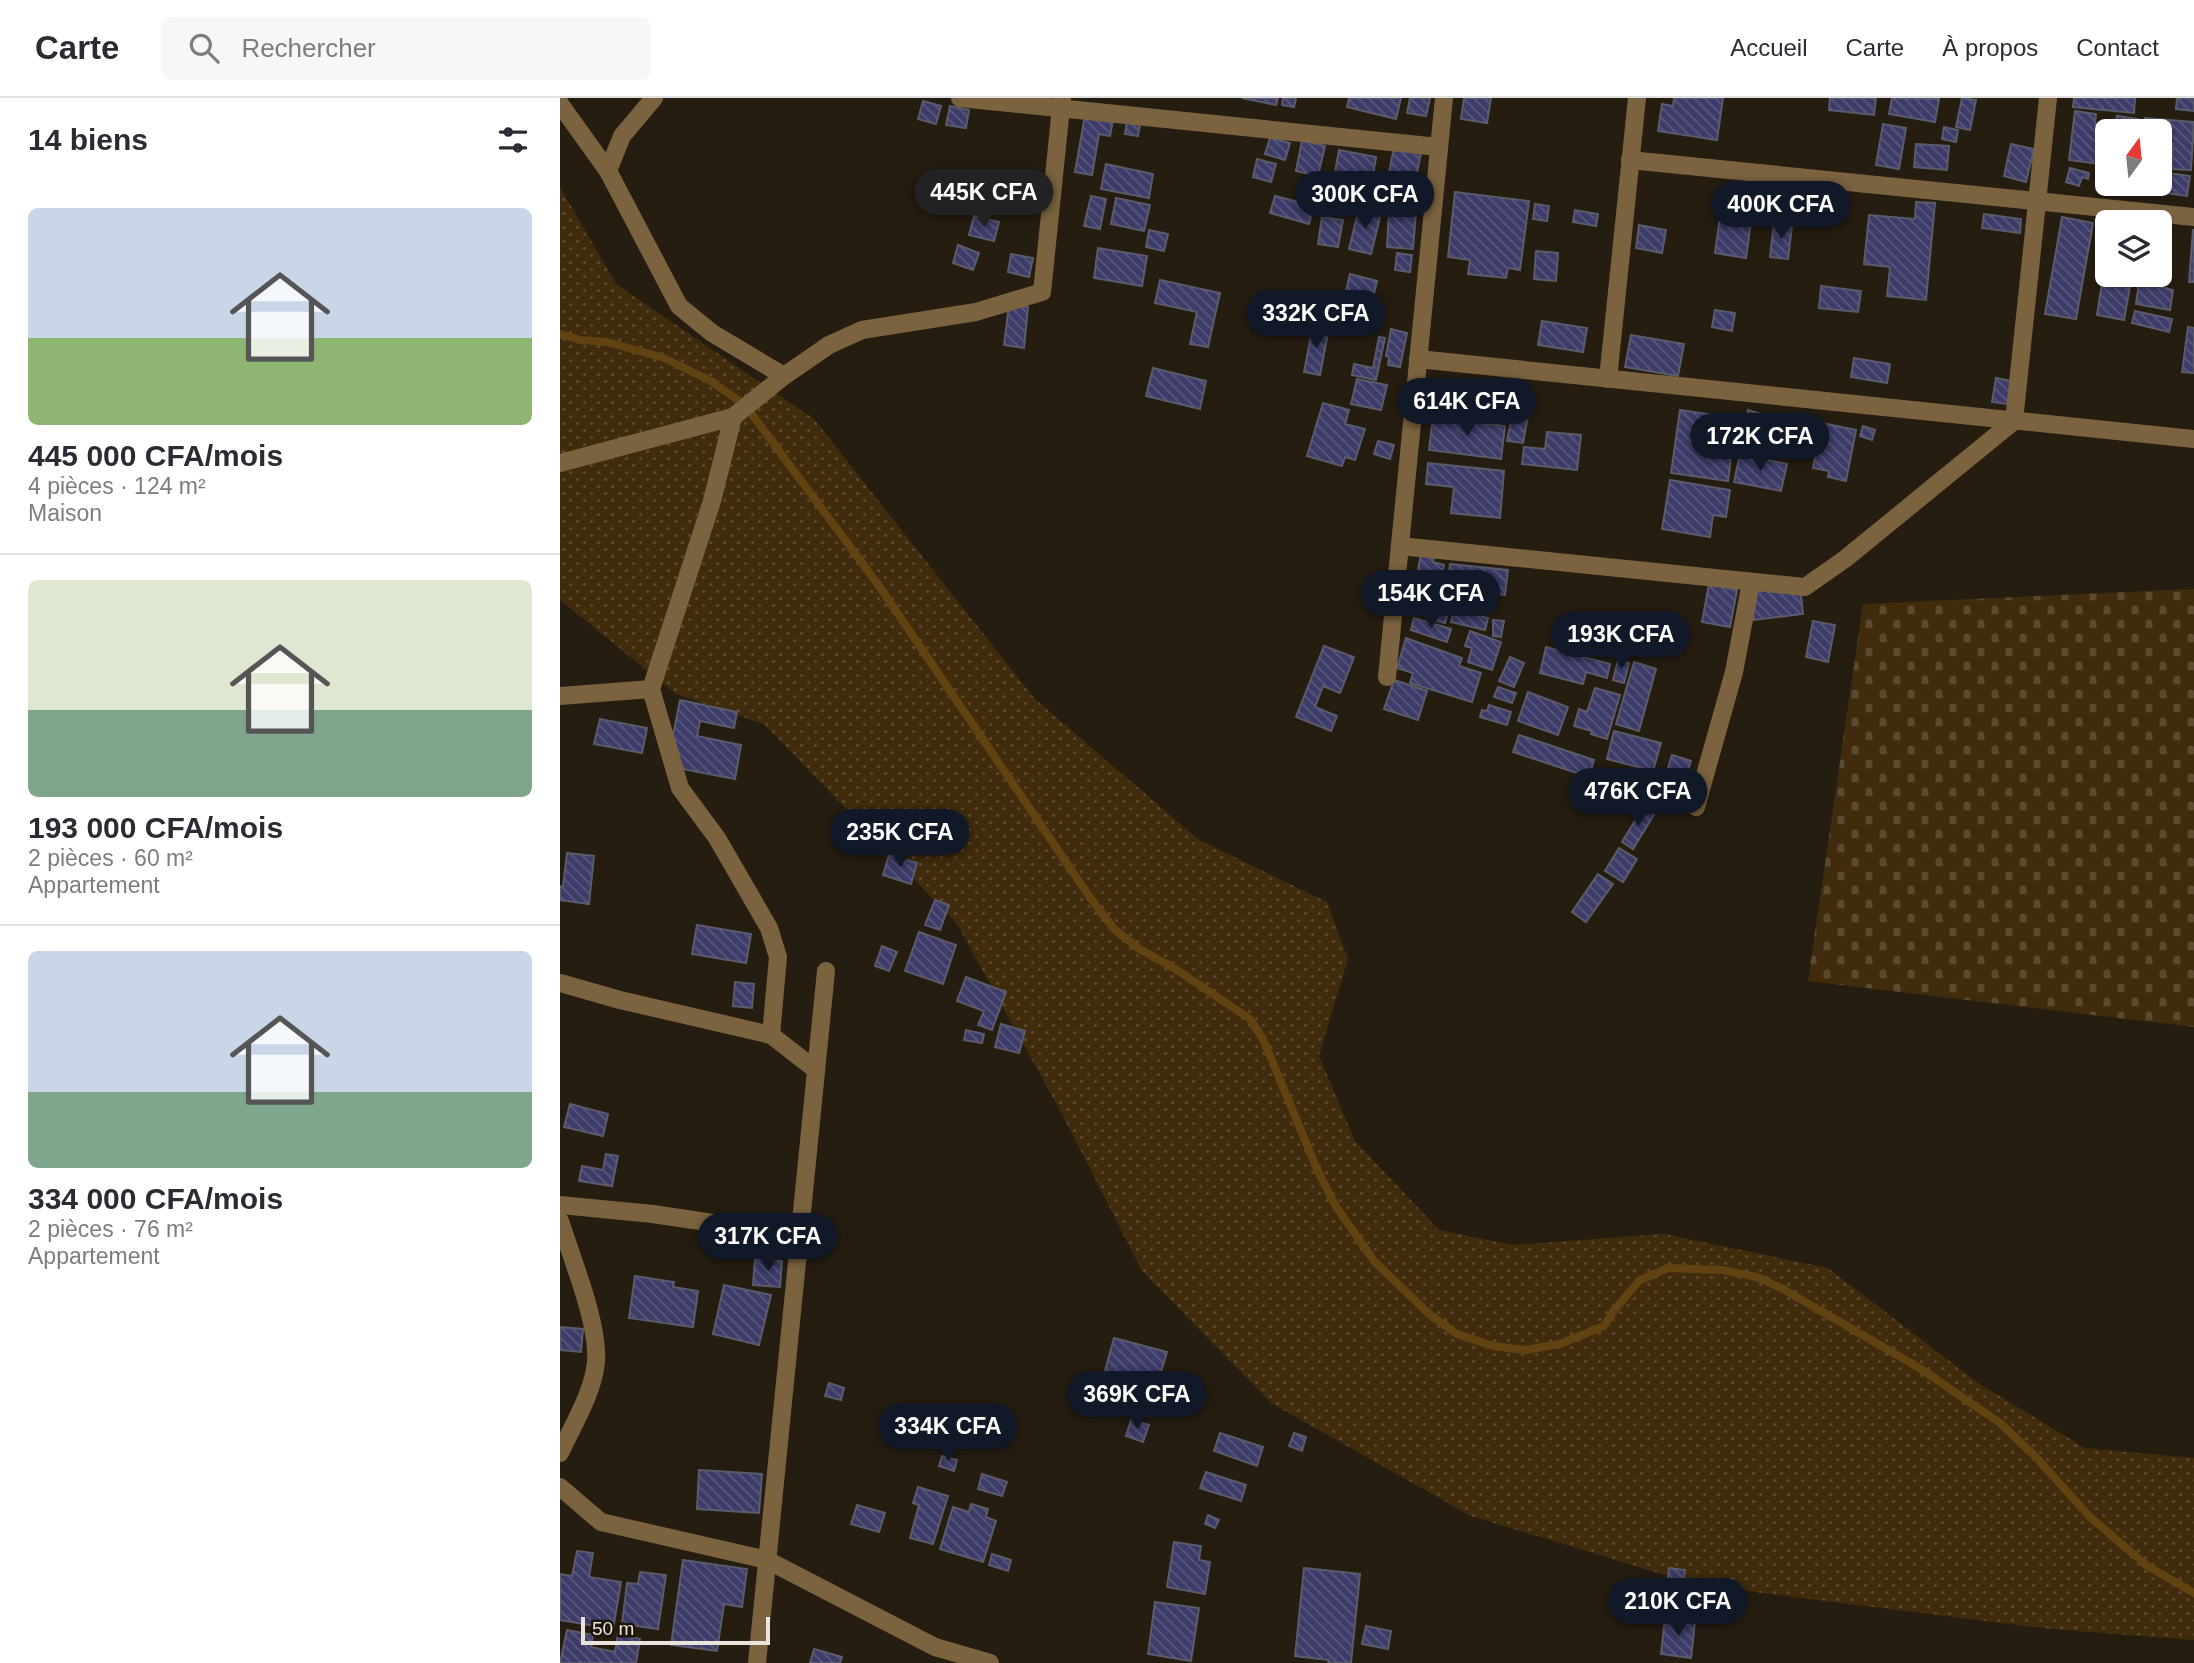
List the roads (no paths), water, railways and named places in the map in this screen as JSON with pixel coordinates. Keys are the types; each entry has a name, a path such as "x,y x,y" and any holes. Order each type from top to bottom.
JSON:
{"street":[{"path":"608,170 622,136 654,98"},
{"path":"960,98 1061,103 1439,147"},
{"path":"1387,677 1444,98"},
{"path":"1608,379 1637,98"},
{"path":"1400,545 1805,587 1845,559 2014,421 2048,98"},
{"path":"560,103 608,170 679,306 712,333 784,376"},
{"path":"560,463 733,417 784,376 829,345 862,330 976,312 1042,292 1061,103"},
{"path":"1630,160 2194,217"},
{"path":"1418,359 2194,439"},
{"path":"733,417 712,500 651,689 680,788 717,838 769,928 779,957 771,1035"},
{"path":"1696,807 1734,672 1751,582"},
{"path":"560,696 651,689"},
{"path":"757,1663 826,971"},
{"path":"560,982 620,1000 771,1035 816,1070"},
{"path":"560,1205 653,1214 800,1236"},
{"path":"560,1221 595,1332 596,1363 585,1398 560,1453"},
{"path":"560,1487 601,1522 767,1560 935,1647 990,1663"}],"waterway":[{"path":"560,334 580,340 607,342 664,358 711,381 745,405 877,583 1091,899 1115,930 1141,950 1174,968 1250,1019 1264,1041 1316,1167 1335,1205 1374,1261 1428,1313 1457,1334 1493,1346 1525,1350 1560,1344 1604,1326 1640,1280 1668,1268 1722,1270 1757,1277 1783,1289 1921,1369 2000,1423 2033,1454 2090,1517 2146,1565 2194,1593"}]}
